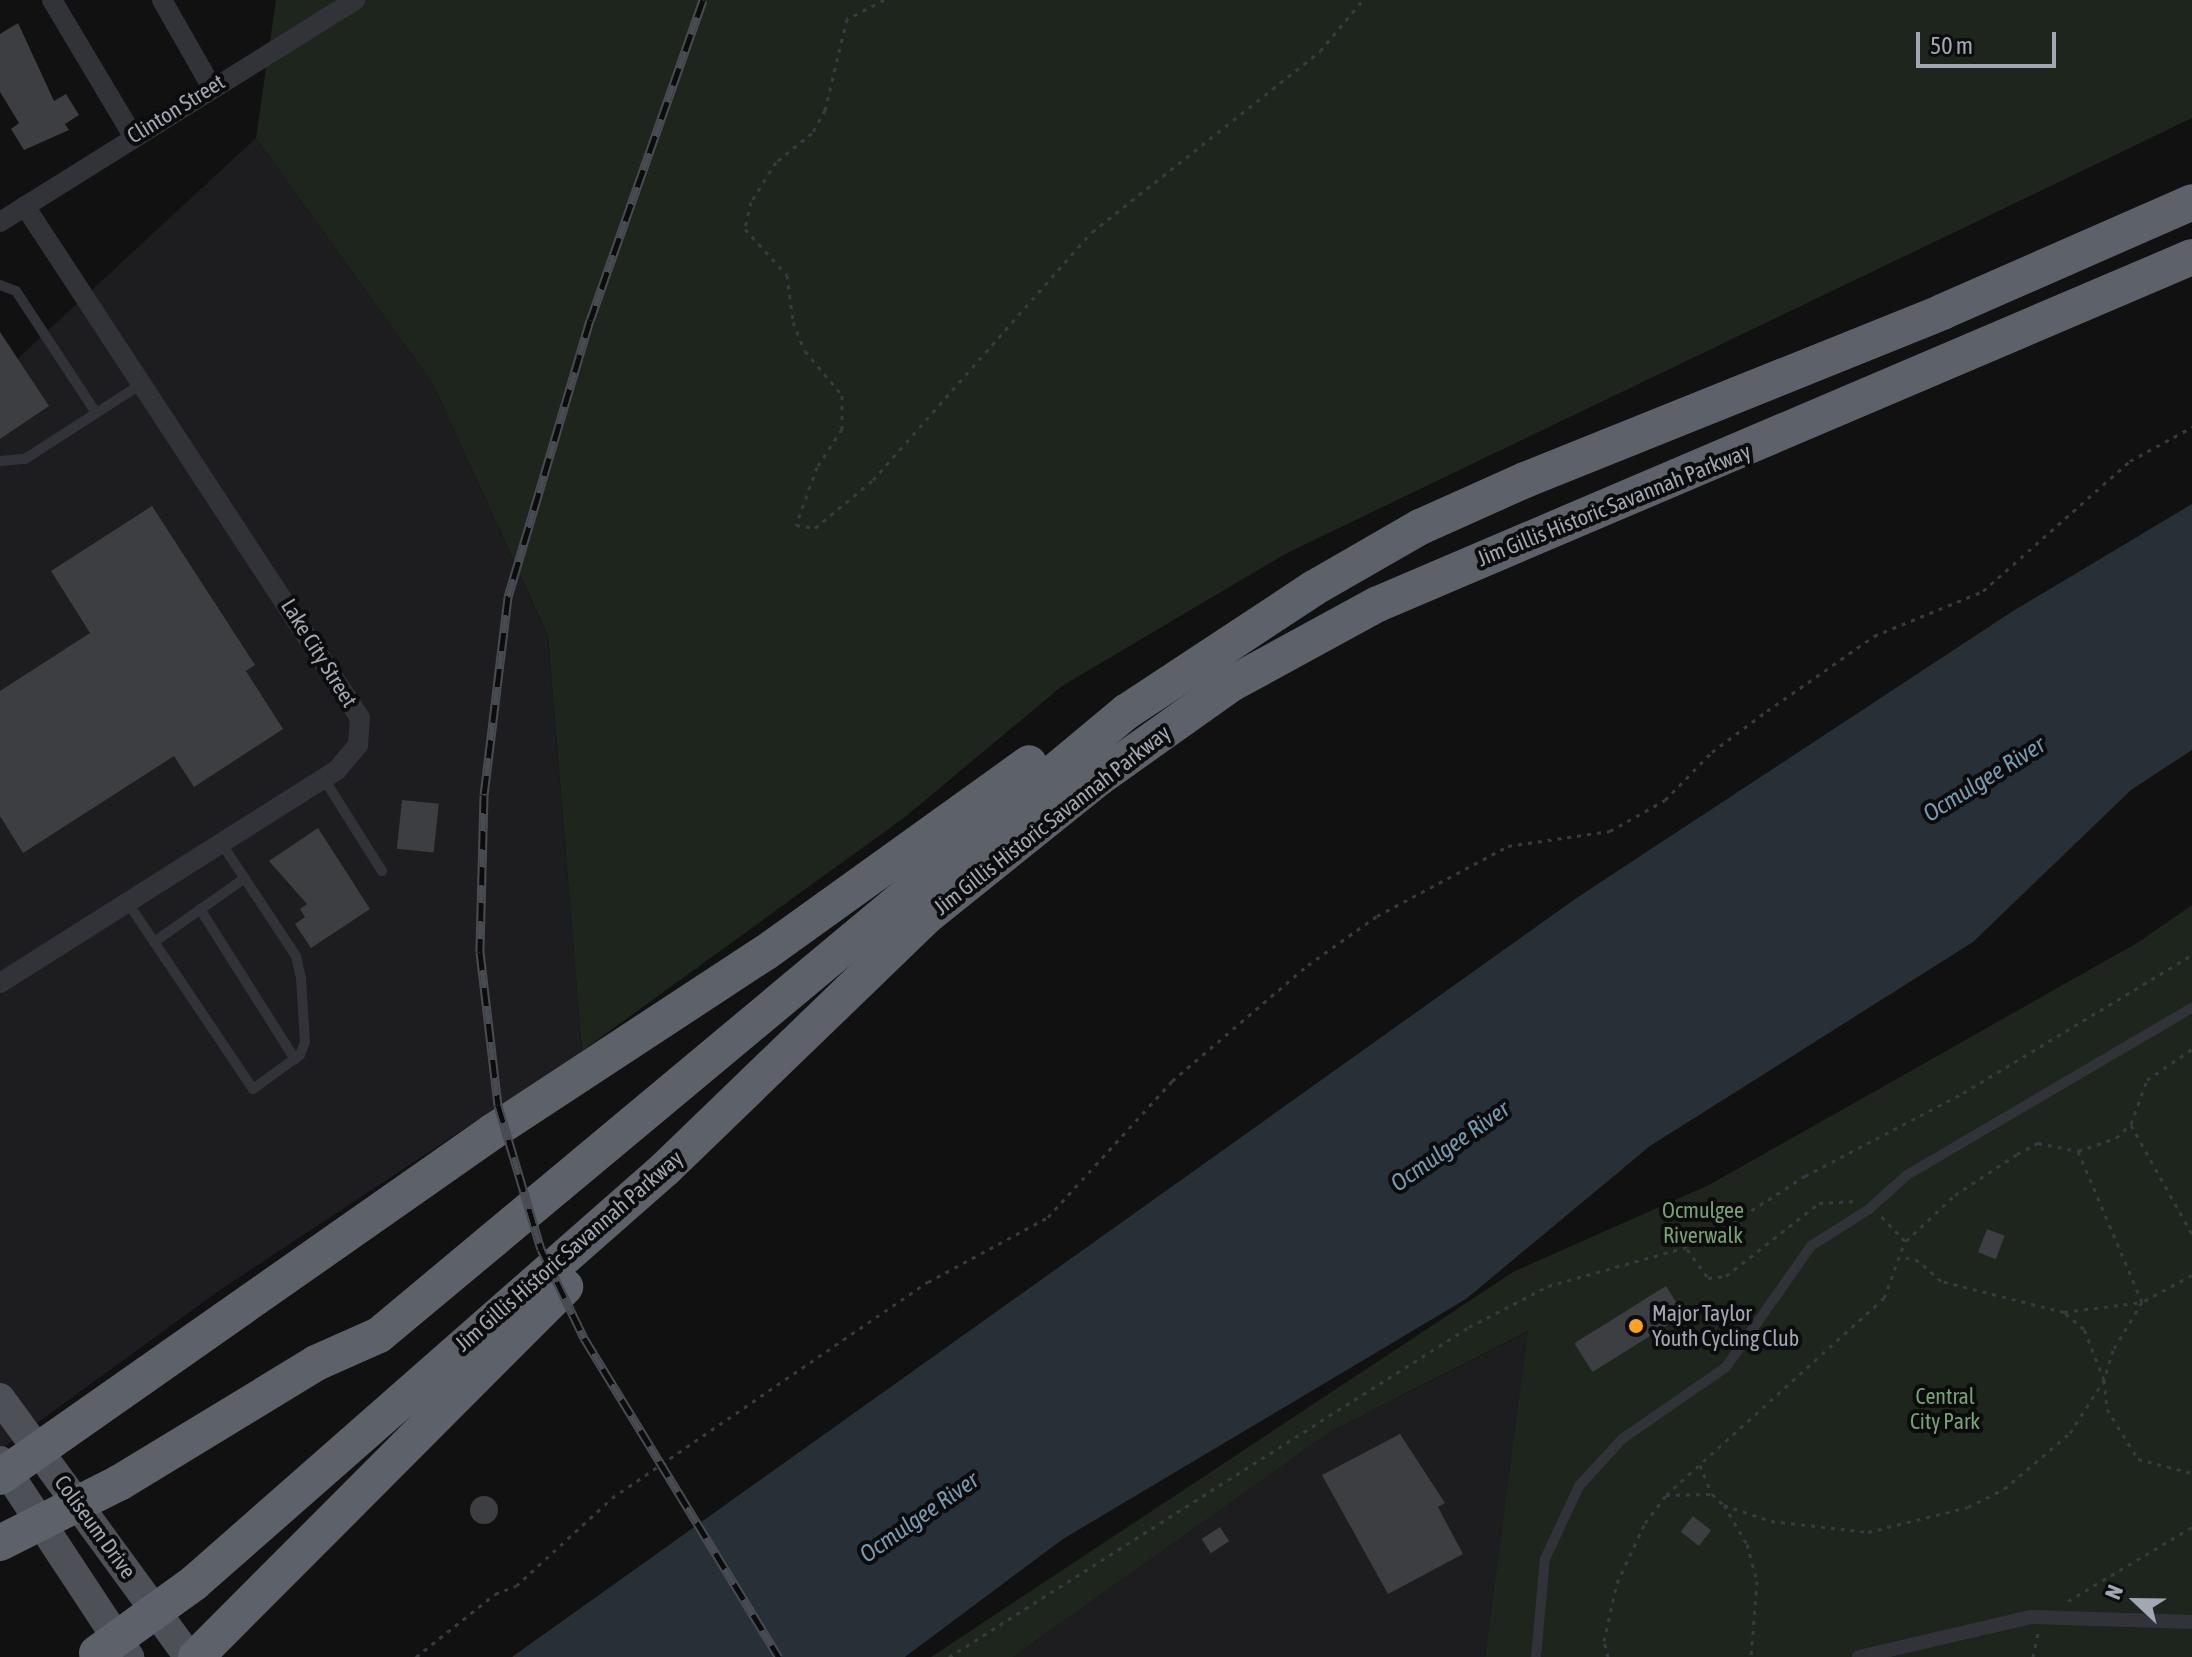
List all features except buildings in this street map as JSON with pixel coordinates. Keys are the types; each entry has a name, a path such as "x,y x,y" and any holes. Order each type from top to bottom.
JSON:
{"highway":[{"name":"Jim Gillis Historic Savannah Parkway","path":"0,1543 119,1483 316,1363 379,1335 1126,712 1314,588 1420,527 2192,202"},
{"name":"Jim Gillis Historic Savannah Parkway","path":"105,1656 194,1583 665,1169 927,916 1100,777 1231,684 1378,604 2192,257"},
{"path":"3,1470 249,1307 492,1132 765,953 1021,767 1126,712"},
{"path":"196,1657 591,1262 665,1169"}],"main road":[{"name":"Coliseum Drive","path":"0,1398 189,1657"},
{"name":"Coliseum Drive","path":"3,1470 105,1656"}],"street":[{"path":"52,0 133,136"},
{"path":"162,0 211,86"},
{"name":"Clinton Street","path":"0,222 211,86 355,0"},
{"name":"Lake City Street","path":"0,983 324,779 358,745 360,718 25,206"},
{"path":"1859,1657 1961,1628 2042,1616 2192,1622"}],"lane":[{"path":"0,285 16,291 96,413"},
{"path":"0,461 25,459 143,383"},
{"path":"324,779 382,871"},
{"path":"128,903 253,1089 295,1059 305,1042 296,956 222,844"},
{"path":"154,942 245,878"},
{"path":"200,909 295,1059"},
{"path":"1536,1657 1545,1559 1579,1486 1622,1439 1726,1367 1811,1246 1869,1209 1907,1175 2192,1008"}],"path":[{"path":"884,0 847,19 825,110 812,133 776,162 751,202 745,229 787,275 793,322 805,351 842,395 842,429 811,478 796,525 815,528 873,480 1092,232 1320,51 1363,0"},
{"path":"416,1657 495,1594 516,1586 612,1498 928,1282 1048,1217 1131,1123 1308,965 1377,916 1508,846 1610,831 1665,800 1712,752 1767,711 1874,636 1983,591 2130,461 2192,427"},
{"path":"949,1657 1469,1327 1548,1286 1687,1249 2192,955"},
{"path":"1608,1657 1604,1641 1617,1583 1666,1495 1785,1383 1808,1373 1818,1352 1864,1322 1884,1298 1904,1257 1905,1241 1955,1195 2038,1143 2078,1151 2107,1142 2131,1124 2147,1080 2192,1049"},
{"path":"2131,1124 2192,1234"},
{"path":"2078,1151 2142,1302"},
{"path":"1687,1249 1708,1278 1726,1276 1819,1203 1847,1197 1869,1209 1905,1241"},
{"path":"1904,1257 1919,1261 1941,1281 2064,1312 2142,1302 2192,1275"},
{"path":"1724,1505 1820,1528 1868,1532 1918,1523 1968,1507 2027,1471 2070,1433 2104,1380 2113,1350 2142,1302"},
{"path":"2064,1312 2093,1343 2104,1380 2107,1409 2138,1459 2192,1473"},
{"path":"1700,1465 1712,1494 1724,1505 1747,1544 1757,1581 1751,1657"},
{"path":"1666,1495 1712,1494"},
{"path":"2033,1657 2042,1616 2192,1527"}],"shaded area":[{"path":"256,138 433,384 548,637 582,1051 217,1292 0,1450 0,375"},
{"path":"1529,1331 1485,1657 1013,1657 1330,1432"}],"green space":[{"path":"276,0 2192,0 2192,118 1287,553 1062,686 905,817 582,1051 548,636 433,384 256,138"},
{"name":"Central City Park","path":"2192,905 2192,1657 1485,1657 1528,1331 1330,1432 1013,1657 931,1657 1513,1272 1709,1185 2137,943"}],"water":[{"name":"Ocmulgee River","path":"2192,504 2192,750 2131,790 1973,942 1650,1146 1466,1299 1063,1539 905,1657 512,1657 1578,897 2013,611"}],"railway":[{"path":"703,0 590,320 508,597 484,795 480,952 498,1105 541,1249 584,1338 779,1657"}],"place":[{"name":"Major Taylor Youth Cycling Club","path":"1636,1326"}],"park label":[{"name":"Ocmulgee Riverwalk","path":"1703,1222"}]}
